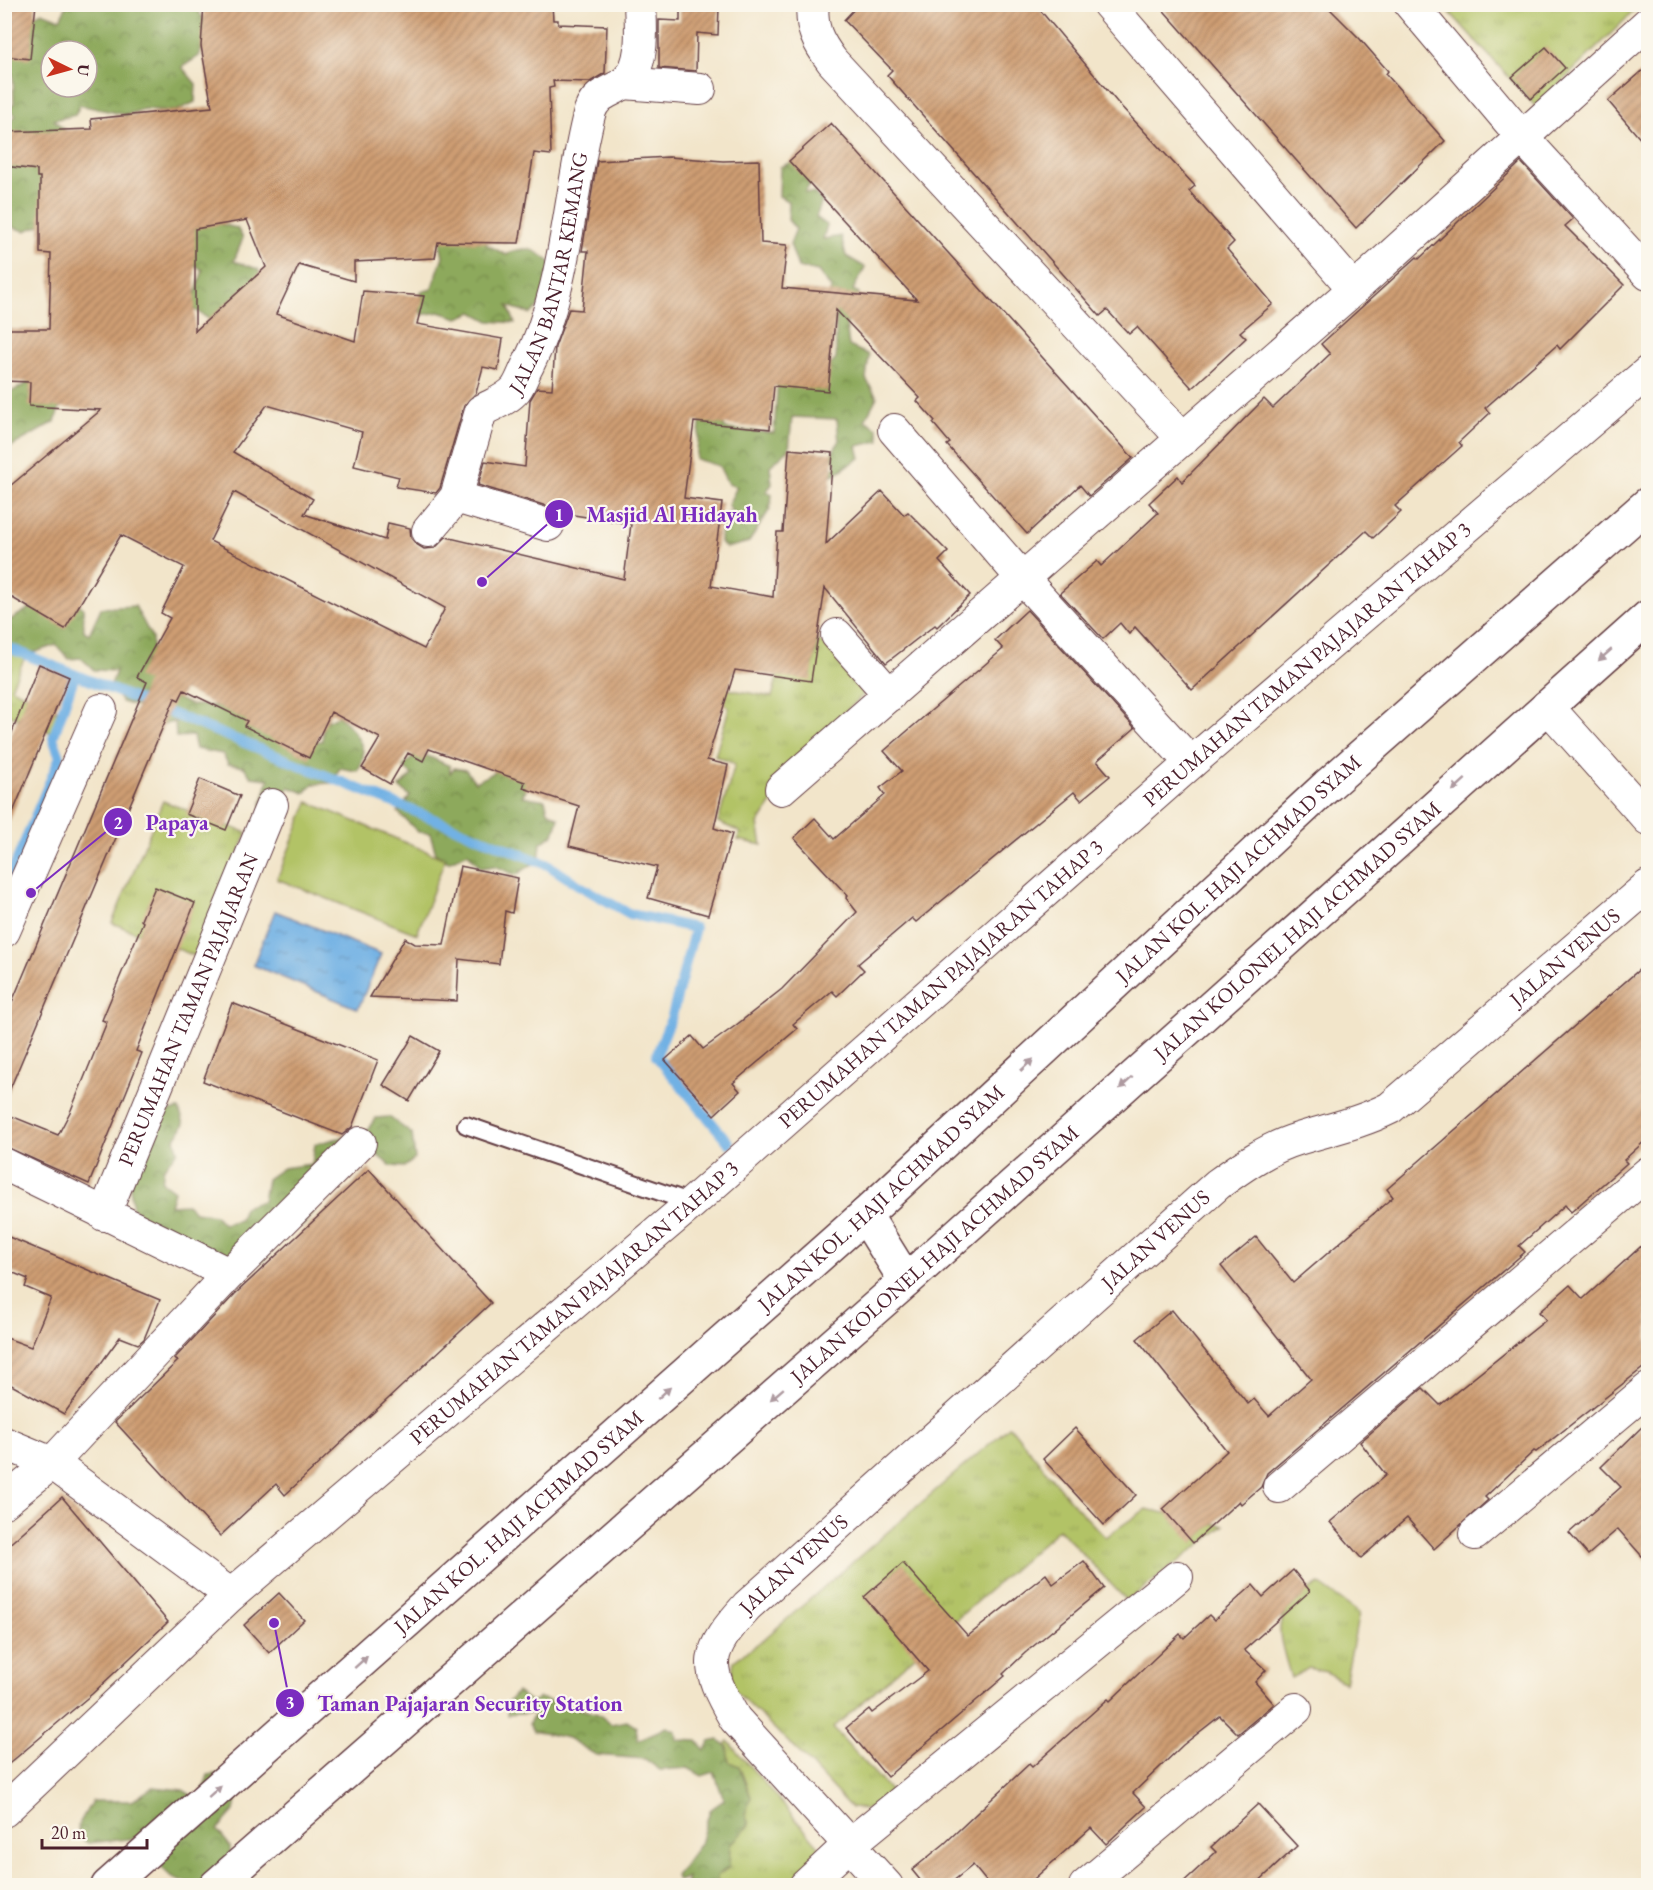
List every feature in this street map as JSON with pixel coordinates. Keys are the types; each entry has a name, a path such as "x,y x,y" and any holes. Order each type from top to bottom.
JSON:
{"main road":[{"name":"JALAN KOL. HAJI ACHMAD SYAM","path":"108,1886 865,1215 1327,786 1648,504"},
{"name":"JALAN KOLONEL HAJI ACHMAD SYAM","path":"216,1886 906,1281 1648,617"},
{"path":"865,1215 906,1281"}],"street":[{"path":"624,83 633,74 637,63 640,4"},
{"path":"813,4 812,26 832,61 1183,439"},
{"path":"1108,4 1354,289"},
{"path":"1410,4 1523,138 1648,274"},
{"path":"781,789 1354,289 1648,23"},
{"path":"624,83 700,89"},
{"name":"JALAN BANTAR KEMANG","path":"428,531 456,497 481,411 505,399 516,388 534,353 549,314 590,111 601,93 624,83"},
{"name":"PERUMAHAN TAMAN PAJAJARAN TAHAP 3","path":"4,1811 231,1595 693,1203 1191,763 1648,372"},
{"path":"894,430 1023,579 1191,763"},
{"path":"456,497 548,525"},
{"path":"837,635 890,695"},
{"path":"1547,706 1648,819"},
{"path":"4,931 101,710"},
{"name":"PERUMAHAN TAMAN PAJAJARAN","path":"104,1215 273,805"},
{"name":"JALAN VENUS","path":"849,1845 735,1719 716,1687 711,1659 722,1634 747,1606 1218,1185 1268,1151 1298,1139 1363,1122 1390,1108 1648,886"},
{"path":"4,1503 52,1463 229,1274 360,1143"},
{"path":"4,1164 104,1215 229,1274"},
{"path":"1279,1487 1648,1173"},
{"path":"1475,1534 1648,1389"},
{"path":"4,1443 52,1463 231,1595"},
{"path":"805,1886 849,1845 1177,1577"},
{"path":"1085,1886 1296,1709"},
{"path":"849,1845 887,1886"}],"lane":[{"path":"466,1125 693,1203"}],"green space":[{"path":"67,5 195,5 209,29 199,56 182,67 196,84 195,102 176,111 144,109 126,115 80,105 75,115 54,120 66,131 219,224 237,228 243,238 234,261 258,269 263,279 216,324 191,307 203,270 81,209 25,231 5,225 6,127 16,115 7,108 14,104 13,74 7,72 5,53 16,25 42,12 60,19"},
{"path":"1443,5 1633,5 1633,12 1536,107"},
{"path":"799,159 814,176 805,193 814,193 822,201 816,217 827,225 823,239 841,236 846,256 865,267 853,290 859,293 858,306 846,324 849,346 869,355 866,379 877,397 865,420 877,428 880,441 857,446 860,458 830,477 836,464 831,454 839,442 837,419 792,417 789,449 770,466 772,484 766,492 772,495 770,509 749,542 726,548 720,542 721,526 728,512 733,512 728,505 737,487 728,484 719,466 696,459 702,409 726,374 723,425 726,429 774,433 779,364 822,375 836,359 836,314 828,305 831,288 818,271 798,267 790,244 796,229 788,220 789,202 779,196 780,167"},
{"path":"487,232 486,244 506,255 525,249 535,251 551,263 550,294 531,314 508,306 515,323 489,321 473,312 458,318 439,312 422,315 421,292 432,289 443,256 438,234"},
{"path":"37,378 62,399 55,422 5,450 5,384 11,392"},
{"path":"72,597 83,608 84,631 89,634 101,608 135,606 152,638 152,656 144,662 154,669 163,693 192,705 226,706 303,742 322,741 324,722 338,716 360,741 363,756 357,771 340,768 331,783 313,784 305,793 289,787 272,822 261,805 269,779 251,777 244,767 228,764 223,754 196,749 193,736 176,737 175,722 164,724 150,716 147,709 122,702 110,687 116,671 94,670 81,658 69,659 56,645 24,656 14,655 5,645 5,623 35,605"},
{"path":"818,640 860,671 863,695 772,782 779,792 758,824 762,845 738,840 740,832 718,822 735,764 715,756 729,708 721,700 721,688 772,697 781,662 812,670"},
{"path":"4,646 26,655 11,688 58,710 52,733 5,713"},
{"path":"503,750 529,785 522,796 545,800 548,811 559,818 554,834 541,843 539,860 516,875 495,866 481,868 468,853 448,862 436,854 430,833 418,832 398,812 410,796 399,787 412,775 403,767 418,752 450,766 450,773 454,768 466,770 475,782 495,772 494,762"},
{"path":"163,801 247,833 198,957 112,923"},
{"path":"308,802 445,859 417,934 277,879"},
{"path":"179,1109 184,1124 175,1139 178,1151 164,1167 162,1182 174,1191 170,1205 187,1204 195,1212 215,1215 223,1224 240,1220 244,1207 263,1201 267,1179 283,1168 312,1164 315,1144 366,1131 376,1118 389,1117 412,1134 415,1159 404,1167 391,1166 363,1144 359,1166 354,1173 340,1184 312,1198 314,1210 304,1225 272,1235 274,1246 264,1261 228,1259 134,1218 128,1171 140,1139 156,1130 162,1113"},
{"path":"1010,1426 1068,1498 1105,1537 1146,1509 1224,1526 1127,1601 1059,1529 833,1728 898,1799 880,1810 851,1808 803,1756 730,1686 734,1661 764,1639"},
{"path":"1319,1584 1359,1613 1345,1683 1326,1672 1309,1668 1291,1678 1282,1645 1280,1633 1284,1613 1291,1604"},
{"path":"517,1692 532,1702 540,1698 598,1714 611,1724 627,1721 636,1727 638,1740 667,1727 676,1731 677,1740 697,1741 705,1750 709,1742 719,1740 727,1747 729,1762 739,1766 751,1797 745,1814 749,1825 730,1845 729,1867 717,1876 718,1885 685,1885 687,1878 678,1881 676,1876 700,1844 710,1810 724,1800 714,1772 702,1776 688,1768 660,1770 645,1759 596,1755 568,1738 533,1731 529,1724 534,1713 507,1715 508,1702"},
{"path":"728,1741 824,1852 820,1860 790,1885 692,1886 736,1800 718,1753"},
{"path":"226,1773 239,1787 234,1811 217,1830 230,1846 231,1868 248,1885 198,1884 174,1878 160,1863 170,1849 139,1838 88,1843 79,1837 78,1826 92,1801 132,1801 153,1787 183,1790 200,1801 208,1775"}],"water":[{"path":"275,911 381,954 358,1009 253,965"}],"building":[{"path":"4,4 36,4 30,59 4,56"},
{"path":"204,4 552,4 553,20 558,20 558,24 607,26 605,73 590,82 553,81 554,87 549,88 551,155 534,153 519,243 438,242 435,258 354,262 354,281 299,265 276,314 355,341 363,291 424,296 417,324 503,339 498,370 483,367 476,393 464,406 440,488 436,493 396,487 399,477 354,466 362,432 267,405 233,452 313,499 304,514 385,540 388,523 410,528 411,538 424,549 435,548 446,537 624,579 631,524 561,513 553,508 478,485 485,461 525,467 530,400 537,388 552,389 555,347 569,309 582,310 588,251 582,251 597,161 669,157 723,161 759,160 761,243 787,245 782,288 917,300 789,161 831,123 1133,458 1089,496 1080,485 1027,534 947,445 950,443 917,401 920,398 836,310 828,391 774,386 770,429 694,422 684,498 722,503 711,586 773,597 777,532 783,532 789,449 833,453 826,544 882,491 904,515 908,512 948,552 939,561 970,595 937,627 935,625 886,663 825,588 811,681 735,670 707,760 728,765 714,828 732,834 708,915 648,898 657,867 569,846 579,806 523,788 525,782 429,749 423,761 408,753 390,784 362,768 380,738 331,712 309,758 244,726 247,721 184,690 179,700 175,698 4,1103 4,1021 147,682 137,677 170,618 161,613 184,567 121,535 65,629 4,593 4,491 101,410 29,406 30,382 4,381 4,329 49,329 51,254 40,253 40,177 37,177 37,170 4,166 4,132 92,129 91,119 212,107 201,46","holes":["247,220 266,267 195,331 195,229","234,492 445,608 424,649 210,541"]},
{"path":"859,4 1035,4 1117,102 1195,186 1189,191 1234,242 1227,249 1273,304 1240,332 1246,338 1192,388 1137,327 1129,334 1107,310 1100,316 887,75 892,70 844,20"},
{"path":"1158,4 1325,4 1360,39 1388,71 1386,74 1445,141 1356,228"},
{"path":"680,5 719,7 718,35 697,33 696,71 659,68 659,20 680,21"},
{"path":"1546,47 1565,68 1531,99 1512,77"},
{"path":"1648,66 1648,148 1608,101"},
{"path":"1521,162 1573,219 1565,226 1624,285 1560,349 1557,345 1485,408 1490,413 1459,442 1462,446 1395,506 1401,512 1373,538 1366,531 1192,690 1135,627 1129,634 1120,623 1103,639 1060,593 1097,561 1101,566 1158,513 1149,503 1178,476 1182,482 1264,399 1273,408 1330,354 1321,344 1417,257 1419,259"},
{"path":"1027,610 1135,728 1097,761 1110,776 1081,800 1074,792 916,922 912,918 858,964 864,970 837,996 832,991 793,1024 797,1029 733,1083 740,1091 714,1115 665,1060 692,1036 703,1049 735,1026 782,989 857,912 846,898 848,896 794,838 815,818 834,839 885,795 880,788 902,771 884,751 1003,649 995,640"},
{"path":"39,664 69,677 4,834 4,740 9,740"},
{"path":"200,779 240,796 226,830 186,814"},
{"path":"460,866 518,878 512,913 505,911 499,964 459,959 457,1001 370,997 405,938 415,944 444,945"},
{"path":"155,887 195,903 136,1051 142,1053 89,1184 4,1146 4,1113 58,1135 71,1110 107,1022 102,1020 143,922 141,920"},
{"path":"1648,962 1648,1138 1624,1160 1627,1163 1571,1212 1565,1205 1519,1246 1525,1252 1267,1473 1261,1487 1241,1504 1239,1501 1193,1543 1163,1509 1227,1451 1137,1339 1172,1310 1248,1404 1254,1399 1269,1416 1311,1379 1221,1266 1256,1237 1293,1283 1393,1197 1387,1189"},
{"path":"232,1003 378,1060 352,1127 342,1135 203,1081"},
{"path":"413,1036 439,1051 409,1101 383,1085"},
{"path":"369,1169 491,1303 285,1495 276,1484 220,1536 115,1422 178,1361 174,1359 235,1294"},
{"path":"4,1235 160,1300 144,1339 138,1344 120,1337 64,1414 4,1381 4,1337 31,1347 51,1298 25,1287 28,1279 4,1269"},
{"path":"1648,1240 1648,1364 1536,1452 1534,1451 1485,1497 1488,1500 1434,1549 1407,1518 1361,1558 1330,1522 1386,1475 1360,1442 1423,1388 1440,1405 1546,1320 1539,1312 1570,1285 1583,1299"},
{"path":"1648,1421 1648,1563 1618,1529 1588,1555 1569,1533 1621,1487 1601,1467"},
{"path":"1075,1428 1136,1495 1104,1525 1043,1459"},
{"path":"62,1497 168,1622 92,1694 4,1768 4,1549"},
{"path":"1084,1561 1104,1588 1025,1653 1003,1674 1005,1676 887,1777 846,1728 869,1709 872,1713 928,1671 864,1597 903,1563 968,1636 1046,1574 1053,1584"},
{"path":"1293,1570 1310,1591 1244,1650 1266,1670 1255,1682 1274,1704 1238,1734 1220,1716 1183,1745 1133,1793 1146,1807 1106,1844 1091,1828 1026,1886 990,1886 973,1865 947,1886 925,1886 912,1870 944,1844 1029,1764 1032,1767 1108,1699 1110,1701 1180,1634 1184,1638 1209,1615 1214,1620 1253,1585 1263,1597"},
{"path":"279,1593 304,1620 269,1653 244,1625"},
{"path":"1258,1804 1297,1846 1254,1886 1179,1886 1216,1852 1211,1847"}],"waterway":[{"path":"4,646 548,865 630,914 695,928 672,1016 656,1056 729,1143"},
{"path":"4,891 60,757 53,738 75,675"}],"place":[{"name":"Masjid Al Hidayah","path":"482,582"},
{"name":"Papaya","path":"31,893"},
{"name":"Taman Pajajaran Security Station","path":"274,1623"}]}
